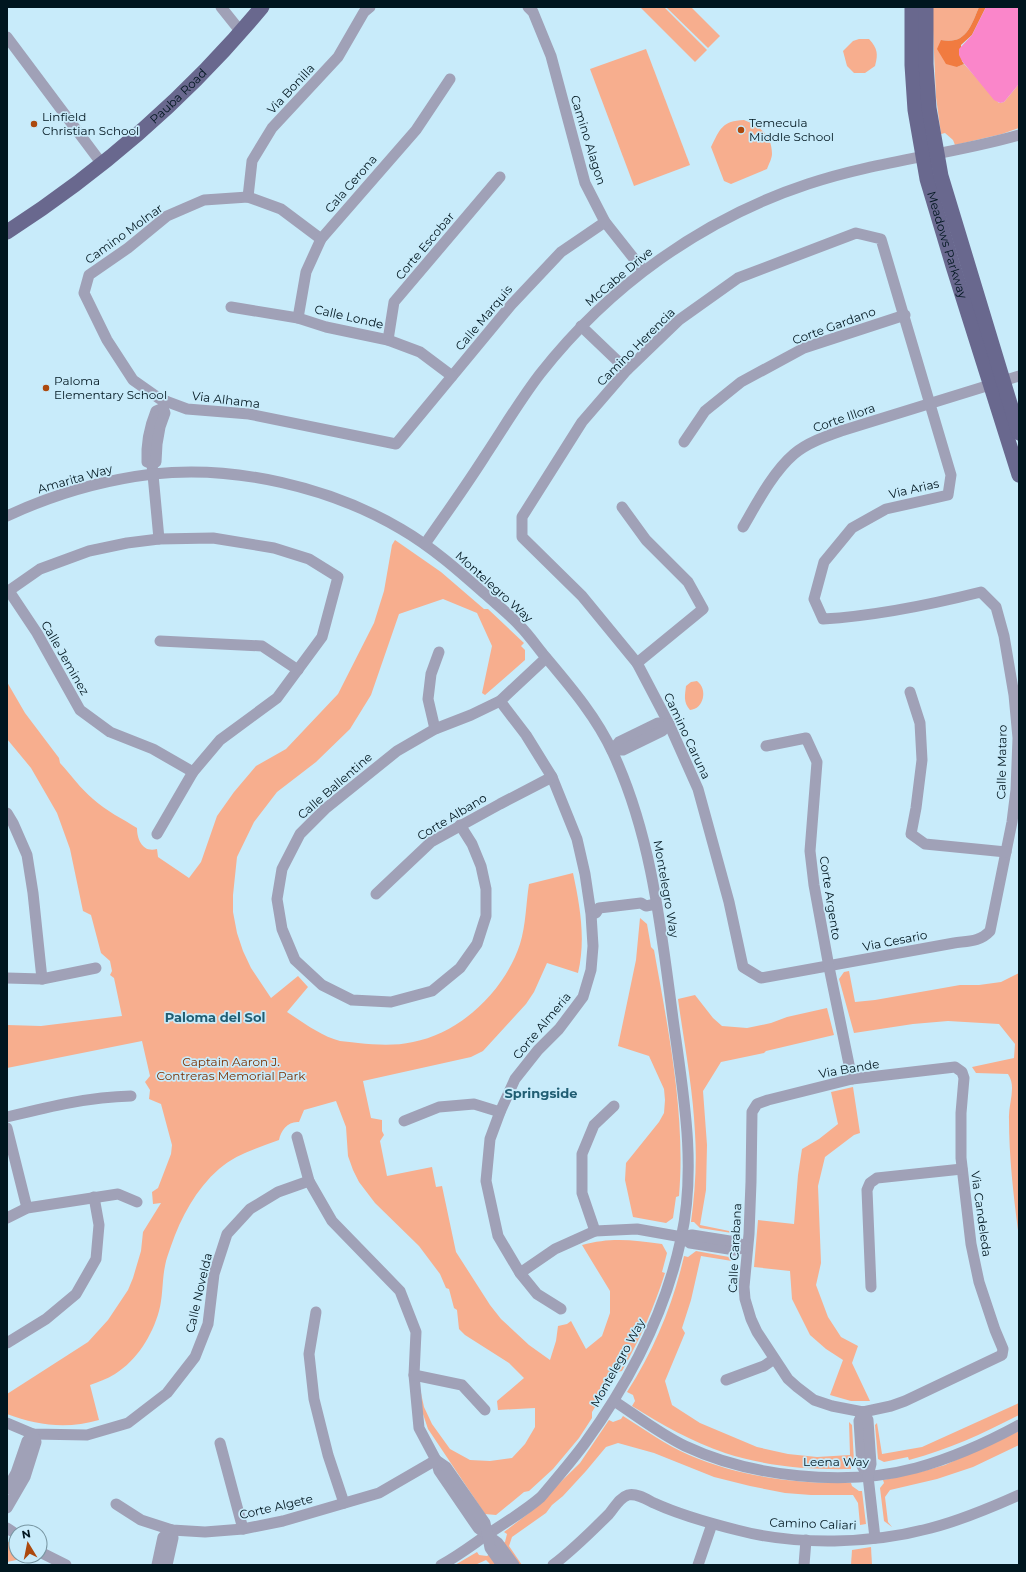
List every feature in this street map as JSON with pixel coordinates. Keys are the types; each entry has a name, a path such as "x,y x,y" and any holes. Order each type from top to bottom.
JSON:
{"main road":[{"name":"Pauba Road","path":"7,232 66,192 102,164 181,96 241,32 262,7"},
{"name":"Meadows Parkway","path":"912,7 912,65 914,95 930,156"},
{"name":"Meadows Parkway","path":"926,7 926,64 930,108 930,156 927,179 997,383 1019,434"},
{"name":"Meadows Parkway","path":"997,383 1019,475"}],"street":[{"path":"221,7 241,32"},
{"name":"Via Bonilla","path":"248,197 252,161 272,128 338,57 364,12 370,7"},
{"name":"Camino Alagon","path":"528,7 533,12 551,56 586,183 605,222 643,270"},
{"path":"7,37 102,164"},
{"name":"Cala Cerona","path":"298,318 306,272 321,239 416,130 450,80"},
{"name":"McCabe Drive","path":"425,544 540,374 581,326 643,270 711,226 781,193 845,174 987,144 1019,135"},
{"name":"Corte Escobar","path":"388,340 394,302 500,177"},
{"name":"Camino Molnar","path":"84,293 89,275 128,248 167,216 204,200 248,197 281,209 321,239"},
{"name":"Calle Marquis","path":"396,444 511,305 561,252 605,222"},
{"name":"Camino Herencia","path":"522,537 522,517 582,422 627,370 679,320 738,278 856,233 881,239 904,315"},
{"name":"Via Alhama","path":"84,293 107,340 133,380 160,399 164,404 187,409 249,414 396,444"},
{"name":"Calle Londe","path":"231,307 298,318 326,327 388,340 420,352 452,376"},
{"path":"904,315 931,403"},
{"name":"Corte Gardano","path":"684,442 705,411 741,382 804,348 904,315"},
{"path":"581,326 627,370"},
{"name":"Corte Illora","path":"743,527 782,466 794,454 806,446 841,431 1019,376"},
{"name":"Via Arias","path":"931,403 951,476 948,495 886,509 852,528 824,562 814,600 823,619 851,618 921,606 981,592"},
{"path":"159,539 152,469 156,462 160,427 165,413 164,404"},
{"name":"Montelegro Way","path":"152,469 247,476 281,482 343,501 398,527 425,544 518,624 581,700 612,750 633,800 645,847 651,905 685,1104 688,1143 688,1184 682,1237 672,1277 655,1324 614,1401 583,1446 541,1497 534,1504 486,1535"},
{"name":"Amarita Way","path":"7,516 57,496 152,469"},
{"path":"622,506 646,540 688,582 703,609 637,664"},
{"name":"Camino Caruna","path":"522,537 582,596 637,664 669,724 698,789 729,902 743,967 761,978"},
{"path":"8,592 40,570 89,551 127,543 159,539 213,538 274,548 309,559 338,577 322,637 277,698 220,740 193,772 157,834"},
{"name":"Calle Jeminez","path":"8,592 37,633 80,710 110,732 153,749 193,772"},
{"name":"Calle Mataro","path":"981,592 996,607 1004,636 1017,695 1018,738 1016,790 1012,822 990,931 985,936"},
{"path":"160,641 262,646 298,670"},
{"path":"435,730 428,699 431,674 439,652"},
{"name":"Calle Ballentine","path":"460,825 472,844 481,866 486,889 486,916 477,944 460,968 432,991 391,1002 352,1000 322,985 295,960 282,929 277,899 282,868 300,834 325,809 397,751 435,730 500,701 546,658"},
{"path":"910,692 920,722 922,760 911,834 925,844 1006,852"},
{"name":"Corte Almeria","path":"500,701 526,735 552,777 577,840 593,913 591,970 583,997 559,1029 538,1050 515,1079 490,1139 486,1182 498,1236 520,1273 537,1294 561,1309"},
{"path":"612,750 623,750 662,732 669,724"},
{"name":"Corte Argento","path":"766,746 806,738 817,762 810,851 814,886 852,1079"},
{"name":"Corte Albano","path":"376,894 431,842 460,825 552,777"},
{"path":"7,813 27,855 33,893 42,979"},
{"path":"593,913 599,908 642,903 651,905"},
{"name":"Via Cesario","path":"761,978 829,967 954,943 979,940 985,936"},
{"path":"7,978 42,979 96,968"},
{"name":"Via Bande","path":"751,1118 752,1112 757,1104 852,1079 955,1068 962,1072"},
{"name":"Via Candeleda","path":"863,1412 891,1406 905,1401 1002,1355 1003,1349 979,1282 971,1244 962,1169 961,1113 964,1078 962,1072"},
{"path":"7,1117 106,1096 130,1096"},
{"path":"404,1121 439,1106 474,1104 500,1112"},
{"path":"595,1231 582,1193 582,1154 594,1125 614,1106"},
{"name":"Calle Carabana","path":"751,1118 751,1182 744,1287 745,1299 750,1319 788,1379 814,1400 832,1406 863,1412"},
{"path":"7,1128 27,1208"},
{"path":"297,1137 309,1181 332,1221 400,1291 416,1332 414,1376 419,1428 436,1460 438,1471 478,1528 498,1543 514,1565"},
{"path":"871,1287 867,1190 870,1183 877,1178 962,1169"},
{"name":"Calle Novelda","path":"7,1423 33,1434 87,1435 128,1423 167,1393 195,1358 208,1324 214,1274 227,1234 250,1209 278,1192 309,1181"},
{"path":"7,1218 27,1208 118,1194 137,1202"},
{"path":"7,1343 46,1319 76,1294 96,1259 100,1225 94,1197"},
{"path":"520,1273 555,1249 595,1231 637,1229 682,1237 690,1243 735,1250 747,1247"},
{"path":"316,1312 309,1354 314,1398 328,1455 344,1503"},
{"path":"726,1380 764,1366 774,1359"},
{"path":"414,1376 462,1385 485,1410"},
{"name":"Leena Way","path":"614,1401 685,1446 741,1467 807,1477 868,1476 915,1468 960,1454 998,1437 1019,1425"},
{"path":"863,1412 859,1421 862,1466 868,1476 876,1538"},
{"path":"7,1488 16,1473 27,1441 33,1434 36,1442 25,1477 7,1508"},
{"path":"220,1443 243,1529"},
{"name":"Corte Algete","path":"116,1504 141,1520 172,1530 205,1532 243,1529 283,1520 379,1493 436,1460"},
{"name":"Camino Caliari","path":"553,1565 605,1517 621,1498 629,1495 639,1496 661,1506 712,1524 765,1536 833,1541 876,1538 931,1529 968,1517 1019,1495"},
{"path":"698,1565 712,1524"},
{"path":"157,1565 163,1536 172,1530 173,1538 167,1565"},
{"path":"441,1565 458,1556 486,1535"},
{"path":"486,1535 490,1548 502,1565"},
{"path":"804,1565 806,1540"},
{"path":"48,1556 66,1565"}],"green space":[{"path":"640,7 664,7 707,50 695,62"},
{"path":"666,7 691,7 720,36 708,48"},
{"path":"932,7 979,7 970,27 962,37 949,41 941,40 957,67 964,64 999,103 1004,102 1019,84 1019,128 1002,134 955,145 953,140 945,133 941,134 936,97"},
{"path":"859,39 869,39 876,52 877,58 875,66 865,73 854,73 847,66 843,51 853,41"},
{"path":"646,49 690,165 634,186 590,69"},
{"path":"744,120 760,128 764,132 770,142 772,156 767,169 731,184 724,181 711,147 717,135 726,124"},
{"name":"Captain Aaron J. Contreras Memorial Park","path":"395,540 441,572 484,609 488,609 524,643 521,646 525,650 525,660 485,695 482,693 492,646 477,613 443,599 399,614 371,695 350,729 316,762 277,792 254,822 237,857 233,895 233,912 237,933 243,951 251,968 271,998 298,976 308,987 287,1012 319,1033 333,1039 365,1044 393,1045 431,1037 464,1019 479,1007 504,977 520,944 525,922 529,884 573,873 580,910 582,935 582,948 578,973 547,963 534,992 526,1004 483,1051 471,1057 363,1081 371,1118 382,1120 382,1131 384,1135 380,1141 387,1176 432,1167 436,1187 442,1186 456,1252 490,1305 501,1319 529,1345 550,1360 556,1341 558,1326 567,1324 571,1321 586,1349 602,1336 610,1313 610,1291 582,1245 612,1240 641,1241 662,1244 667,1253 662,1272 665,1273 641,1335 622,1371 617,1372 592,1412 592,1418 579,1438 553,1469 529,1491 524,1492 496,1515 485,1514 428,1429 422,1411 421,1393 424,1407 432,1424 450,1449 470,1460 490,1461 512,1458 525,1444 535,1427 535,1408 498,1410 497,1401 524,1378 509,1363 465,1335 459,1329 457,1310 454,1308 449,1289 446,1288 440,1274 419,1246 375,1203 359,1182 348,1156 346,1127 336,1101 304,1110 299,1122 288,1125 281,1133 279,1140 233,1159 219,1169 203,1185 190,1204 175,1235 165,1263 159,1311 143,1347 130,1362 115,1374 90,1385 99,1420 76,1425 53,1425 42,1424 7,1414 7,1394 88,1342 108,1320 128,1290 141,1251 143,1232 161,1203 153,1204 152,1192 158,1188 171,1154 172,1145 161,1104 149,1099 150,1090 145,1082 150,1076 142,1041 7,1068 7,1025 41,1026 122,1016 114,978 110,975 112,971 110,961 101,953 91,915 83,911 70,849 57,813 31,768 7,739 7,682 25,713 59,758 60,763 84,791 103,807 137,828 138,837 145,847 152,850 157,849 158,857 189,878 201,862 217,816 234,792 256,766 286,749 338,694 374,623 384,591 392,545"},
{"path":"697,681 703,689 703,698 699,706 690,710 685,701 686,686 691,682"},
{"path":"640,918 647,924 651,947 654,950 670,1041 678,1104 681,1166 679,1196 676,1197 673,1218 666,1223 633,1217 625,1180 626,1163 659,1122 664,1113 665,1100 664,1089 649,1056 618,1046 636,960"},
{"path":"849,971 855,1002 875,1000 960,985 979,985 1001,982 1019,973 1019,1238 1010,1149 1009,1113 1012,1090 1011,1079 1008,1074 976,1073 972,1067 1014,1058 1015,1044 999,1024 948,1021 913,1024 854,1033 839,979 844,972"},
{"path":"695,995 713,1018 722,1026 747,1028 827,1008 834,1035 766,1051 764,1053 721,1062 703,1091 707,1145 706,1190 700,1225 734,1232 732,1233 700,1228 694,1222 691,1222 695,1178 695,1133 690,1082 678,999"},
{"path":"853,1087 860,1133 854,1135 825,1157 818,1186 821,1263 816,1285 828,1317 841,1337 858,1346 852,1363 870,1401 851,1401 830,1395 843,1360 826,1349 810,1335 792,1299 790,1271 754,1267 758,1220 794,1224 798,1175 802,1149 819,1139 838,1124 831,1092"},
{"path":"696,1251 729,1257 732,1261 701,1256 691,1300 682,1328 685,1333 665,1381 672,1405 700,1423 757,1447 788,1454 817,1457 850,1455 849,1422 852,1425 854,1462 851,1465 851,1469 803,1468 771,1464 725,1453 713,1449 665,1426 632,1406 635,1401 633,1395 627,1392 646,1360 662,1327 680,1274 684,1256 688,1257"},
{"path":"1019,1403 1019,1415 979,1435 952,1446 909,1460 908,1457 884,1462 878,1459 875,1425 877,1423 882,1454 922,1447"},
{"path":"623,1416 672,1447 709,1463 728,1469 768,1478 809,1482 851,1483 852,1486 859,1491 862,1491 866,1524 860,1525 858,1503 853,1495 811,1495 785,1493 750,1486 714,1477 654,1453 618,1443 606,1447 586,1471 546,1513 512,1537 509,1546 522,1565 518,1565 502,1544 505,1542 507,1534 504,1532 529,1513 580,1463 609,1420 613,1422 621,1419"},
{"path":"1019,1431 1019,1445 973,1467 937,1479 890,1490 885,1497 888,1522 892,1527 884,1521 880,1488 884,1483 883,1480 945,1465"},
{"path":"7,1541 8,1562 7,1562"},
{"path":"871,1547 872,1565 851,1565 852,1550"},
{"path":"477,1552 479,1555 487,1556 490,1554 498,1565 491,1565 486,1560 475,1565 455,1565"}],"shaded area":[{"path":"979,7 986,7 972,35 961,45 962,61 964,64 957,67 946,64 937,49 941,40 956,40 962,37 970,27"},
{"path":"986,7 1019,7 1019,84 1004,102 1000,103 994,100 962,61 959,55 959,49 972,35"}],"place":[{"name":"Linfield Christian School","path":"34,124"},
{"name":"Temecula Middle School","path":"741,130"},
{"name":"Paloma Elementary School","path":"46,388"}],"district":[{"name":"Paloma del Sol","path":"215,1017"},
{"name":"Springside","path":"541,1093"}]}
